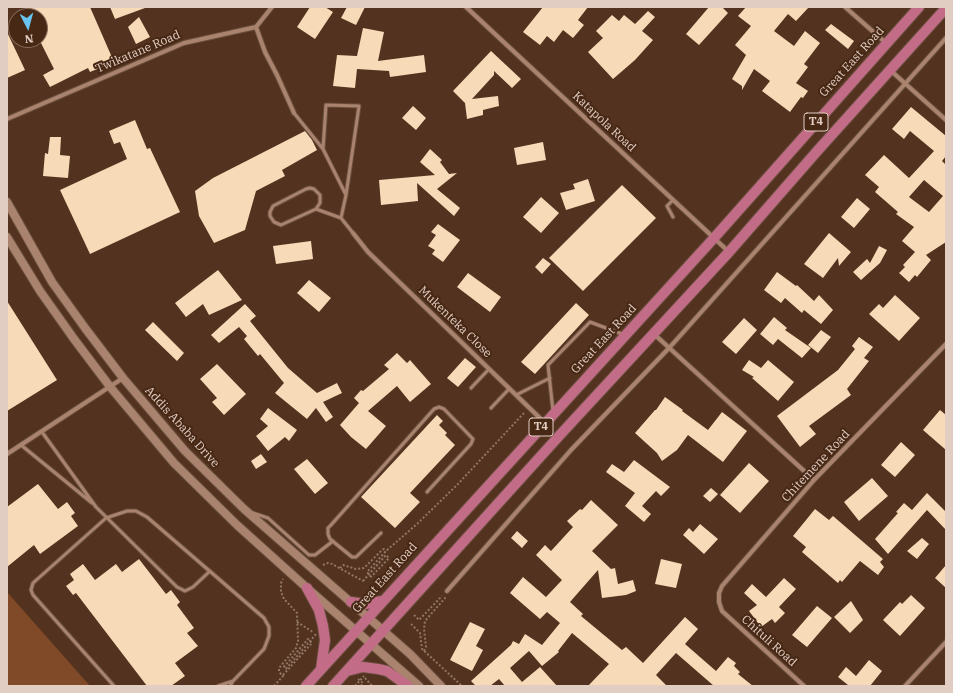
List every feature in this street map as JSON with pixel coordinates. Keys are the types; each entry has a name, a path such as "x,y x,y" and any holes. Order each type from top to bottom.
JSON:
{"main road":[{"name":"Great East Road","path":"306,686 714,238 919,7"},
{"name":"T4","path":"333,686 559,436 729,252 946,8"},
{"name":"Addis Ababa Drive","path":"7,202 52,282 123,378 184,451 244,509 384,630 441,686"},
{"path":"7,237 40,291 111,388 174,463 237,525 355,631 419,686"},
{"path":"307,588 319,610 323,626 325,640 321,669"},
{"path":"351,602 366,604 382,601"},
{"path":"347,671 364,667 387,671 408,686"}],"street":[{"path":"272,7 256,27 265,52 278,75 294,113"},
{"name":"Katapola Road","path":"466,7 729,252"},
{"path":"845,7 886,43"},
{"name":"Twikatane Road","path":"7,118 184,43 256,27"},
{"path":"445,592 571,450 670,347 946,38"},
{"path":"890,70 946,120"},
{"name":"Mukenteka Close","path":"353,233 368,252 545,423"},
{"path":"654,334 814,480"},
{"name":"Chitemene Road","path":"722,611 719,593 722,586 814,480 946,344"},
{"path":"7,454 111,388 123,378"},
{"name":"Chituli Road","path":"722,611 804,686"},
{"path":"905,686 946,642"}],"lane":[{"path":"323,149 326,105 359,106 346,195 341,218"},
{"path":"294,113 323,149 346,195"},
{"path":"316,209 320,203 320,195 314,189 306,189 273,206 270,216 274,222 281,225 316,209 341,218 353,233"},
{"path":"673,200 667,206 673,217"},
{"path":"554,413 548,365 590,322 625,335"},
{"path":"471,388 489,369"},
{"path":"516,395 550,378"},
{"path":"491,408 510,389"},
{"path":"381,533 356,557 352,557 333,541 328,534 328,528 434,409 439,408 444,409 473,440 427,492"},
{"path":"42,432 96,507 177,587 185,591 193,587 210,571"},
{"path":"21,445 96,507"},
{"path":"244,509 268,518 309,555 315,555 333,541"},
{"path":"114,686 33,595 31,590 33,583 106,518 127,511 136,511 147,517 264,618 269,627 269,636 264,649 230,686"},
{"path":"218,686 233,681"}],"path":[{"path":"317,572 328,563 363,581 386,555 389,558 372,577 367,572 386,551 417,524 452,490 528,408"},
{"path":"340,568 343,565 356,569 364,568 382,550 384,549 386,551"},
{"path":"283,676 278,670 297,645 296,611 284,599 280,588 283,579 289,572"},
{"path":"424,651 426,647 424,629 425,621 445,598 445,592"},
{"path":"414,615 419,620 441,598"},
{"path":"274,686 312,643 308,639 284,667 286,669 316,634 297,622"},
{"path":"411,624 420,633 422,649 462,686"},
{"path":"355,686 364,676 372,686"},
{"path":"356,678 363,683 361,686"}],"shaded area":[{"path":"7,592 90,686 7,686"}],"building":[{"path":"90,7 114,62 90,72 88,68 50,87 43,75 54,69 44,48 48,48 48,8 30,8"},
{"path":"110,7 145,7 145,8 115,19"},
{"path":"310,7 325,7 333,12 315,39 297,27"},
{"path":"347,7 365,7 356,25 341,18"},
{"path":"543,7 588,7 578,20 584,25 573,38 563,30 554,42 547,36 540,45 523,32"},
{"path":"709,7 722,7 728,13 699,45 686,34"},
{"path":"746,7 809,7 796,21 788,14 774,31 794,46 805,31 820,43 804,64 808,67 796,83 808,91 803,98 801,97 790,112 762,91 770,81 754,69 742,90 742,86 732,79 746,55 735,45 751,26 738,16"},
{"path":"648,11 655,17 642,31 653,40 635,60 613,79 588,52 603,38 596,31 612,15 619,21 624,15 635,24"},
{"path":"139,17 150,37 136,44 128,27"},
{"path":"831,24 854,41 848,49 825,30"},
{"path":"363,28 384,32 378,61 424,55 426,72 390,77 389,71 357,69 355,88 333,86 337,55 357,56"},
{"path":"7,32 8,48 15,48 25,70 7,78"},
{"path":"491,51 521,79 512,88 494,71 494,75 472,99 498,96 499,106 483,110 483,115 467,119 465,103 453,91"},
{"path":"413,106 426,118 416,130 402,118"},
{"path":"911,107 946,136 946,156 942,161 946,165 946,242 926,255 931,260 917,277 915,275 909,282 899,273 905,267 903,265 915,252 902,241 914,227 896,214 898,212 875,192 879,187 865,175 884,155 909,178 934,151 910,131 904,139 892,129","holes":["924,180 943,196 929,212 909,197"]},
{"path":"135,120 147,149 150,148 180,212 90,254 60,190 127,159 120,142 114,144 109,131"},
{"path":"305,131 317,150 282,170 285,176 256,191 245,230 214,243 199,216 195,191 213,178"},
{"path":"50,137 61,137 60,155 70,156 68,178 43,176 45,153 48,154"},
{"path":"543,142 546,160 517,165 514,148"},
{"path":"430,149 442,160 440,162 449,174 457,173 437,189 460,208 454,216 417,183 418,201 381,205 379,180 435,175 420,162"},
{"path":"588,179 595,201 566,210 560,193 575,189 573,184"},
{"path":"622,185 656,218 583,291 549,258"},
{"path":"541,197 559,213 541,233 523,217"},
{"path":"857,198 870,209 854,228 841,217"},
{"path":"438,224 460,240 443,262 432,254 435,250 428,246 436,235 431,232"},
{"path":"829,233 851,252 839,266 838,258 823,278 804,264"},
{"path":"311,241 313,259 276,264 273,246"},
{"path":"879,246 887,250 880,263 861,280 853,272 867,259 870,263"},
{"path":"543,258 551,264 542,274 535,267"},
{"path":"218,270 242,300 209,315 203,304 186,317 175,303"},
{"path":"777,272 796,286 797,285 814,301 819,295 833,310 821,324 804,310 802,313 785,298 781,303 764,290"},
{"path":"468,273 501,297 490,312 457,287"},
{"path":"309,280 331,298 319,312 297,293"},
{"path":"895,295 920,318 899,341 869,314 879,304 883,308"},
{"path":"7,301 57,380 7,411"},
{"path":"576,303 589,315 535,374 521,362"},
{"path":"245,304 256,316 250,321 288,368 317,393 337,383 342,393 323,402 333,417 326,422 316,408 307,419 275,393 284,383 260,354 258,356 244,339 247,336 239,327 219,343 211,335"},
{"path":"774,317 787,328 785,330 811,348 802,358 778,339 773,345 760,334"},
{"path":"744,318 757,330 736,354 722,342"},
{"path":"153,322 184,353 177,361 145,330"},
{"path":"821,330 831,337 818,353 808,345"},
{"path":"859,337 873,347 864,358 869,361 847,389 851,395 809,426 816,434 800,447 777,416 838,370 855,349 852,346"},
{"path":"397,353 407,363 410,360 431,384 410,402 397,386 368,411 386,426 366,449 351,437 340,425 359,403 354,398 361,390 363,391 389,369 384,365"},
{"path":"465,358 476,367 458,387 447,378"},
{"path":"749,360 761,368 768,360 794,382 778,401 752,378 754,377 742,370"},
{"path":"217,364 246,394 224,415 212,402 217,398 200,379"},
{"path":"665,397 708,430 722,412 747,431 723,462 688,435 677,450 662,461 657,453 635,433 656,410"},
{"path":"268,408 297,430 289,441 285,437 268,451 256,436 268,426 260,419"},
{"path":"940,410 946,415 946,450 923,430"},
{"path":"437,415 443,421 439,425 447,433 445,435 455,445 410,493 420,502 395,528 361,497"},
{"path":"901,442 915,455 895,477 881,465"},
{"path":"261,454 267,462 256,469 251,461"},
{"path":"307,459 328,483 315,494 294,469"},
{"path":"634,460 670,487 661,496 656,491 642,506 651,514 644,522 625,506 635,493 606,472 612,464 624,472"},
{"path":"749,463 769,481 740,513 720,495"},
{"path":"872,478 888,496 859,521 844,502"},
{"path":"38,484 58,509 67,502 75,513 71,516 78,526 40,554 34,545 7,567 7,507"},
{"path":"711,488 718,494 710,502 703,496"},
{"path":"927,493 946,512 946,530 927,510 888,554 875,539 898,513 896,512 904,503 912,510"},
{"path":"591,500 618,525 592,551 611,569 615,568 618,584 633,580 636,591 626,595 602,598 598,570 570,602 583,614 581,616 622,650 626,647 643,663 685,617 698,629 685,644 716,671 728,657 736,663 734,666 740,672 738,674 753,686 714,686 676,653 656,675 667,686 588,686 609,664 572,633 558,651 559,652 542,666 529,651 510,668 522,682 540,667 557,686 505,686 499,679 490,686 476,686 471,681 511,645 513,641 519,644 525,634 542,645 560,623 547,612 540,619 510,593 523,577 546,597 562,580 536,555 545,545 551,551 573,527 567,521 580,509 582,510"},
{"path":"815,509 829,520 833,516 883,559 880,562 884,567 878,575 860,561 842,582 840,580 838,583 802,552 806,547 793,536"},
{"path":"700,524 718,539 704,554 683,535 689,528 693,532"},
{"path":"517,531 528,541 522,548 511,538"},
{"path":"922,538 929,544 917,559 907,551"},
{"path":"139,559 166,594 171,590 180,602 177,605 194,628 187,633 198,646 175,663 185,676 171,686 147,686 76,593 73,595 66,586 74,580 70,574 83,564 95,580 116,564 122,572"},
{"path":"661,559 682,564 676,588 655,584"},
{"path":"946,565 946,588 935,578"},
{"path":"784,578 796,589 779,607 785,613 775,623 772,619 761,627 749,611 757,605 744,593 752,584 766,597"},
{"path":"911,595 925,608 900,636 883,620 900,602 902,604"},
{"path":"851,601 863,620 850,633 834,617"},
{"path":"817,606 832,618 807,647 792,635"},
{"path":"470,622 485,629 476,646 483,650 472,671 450,660"},
{"path":"869,660 882,671 870,686 847,686 848,685 838,677 846,667 856,676"}]}
